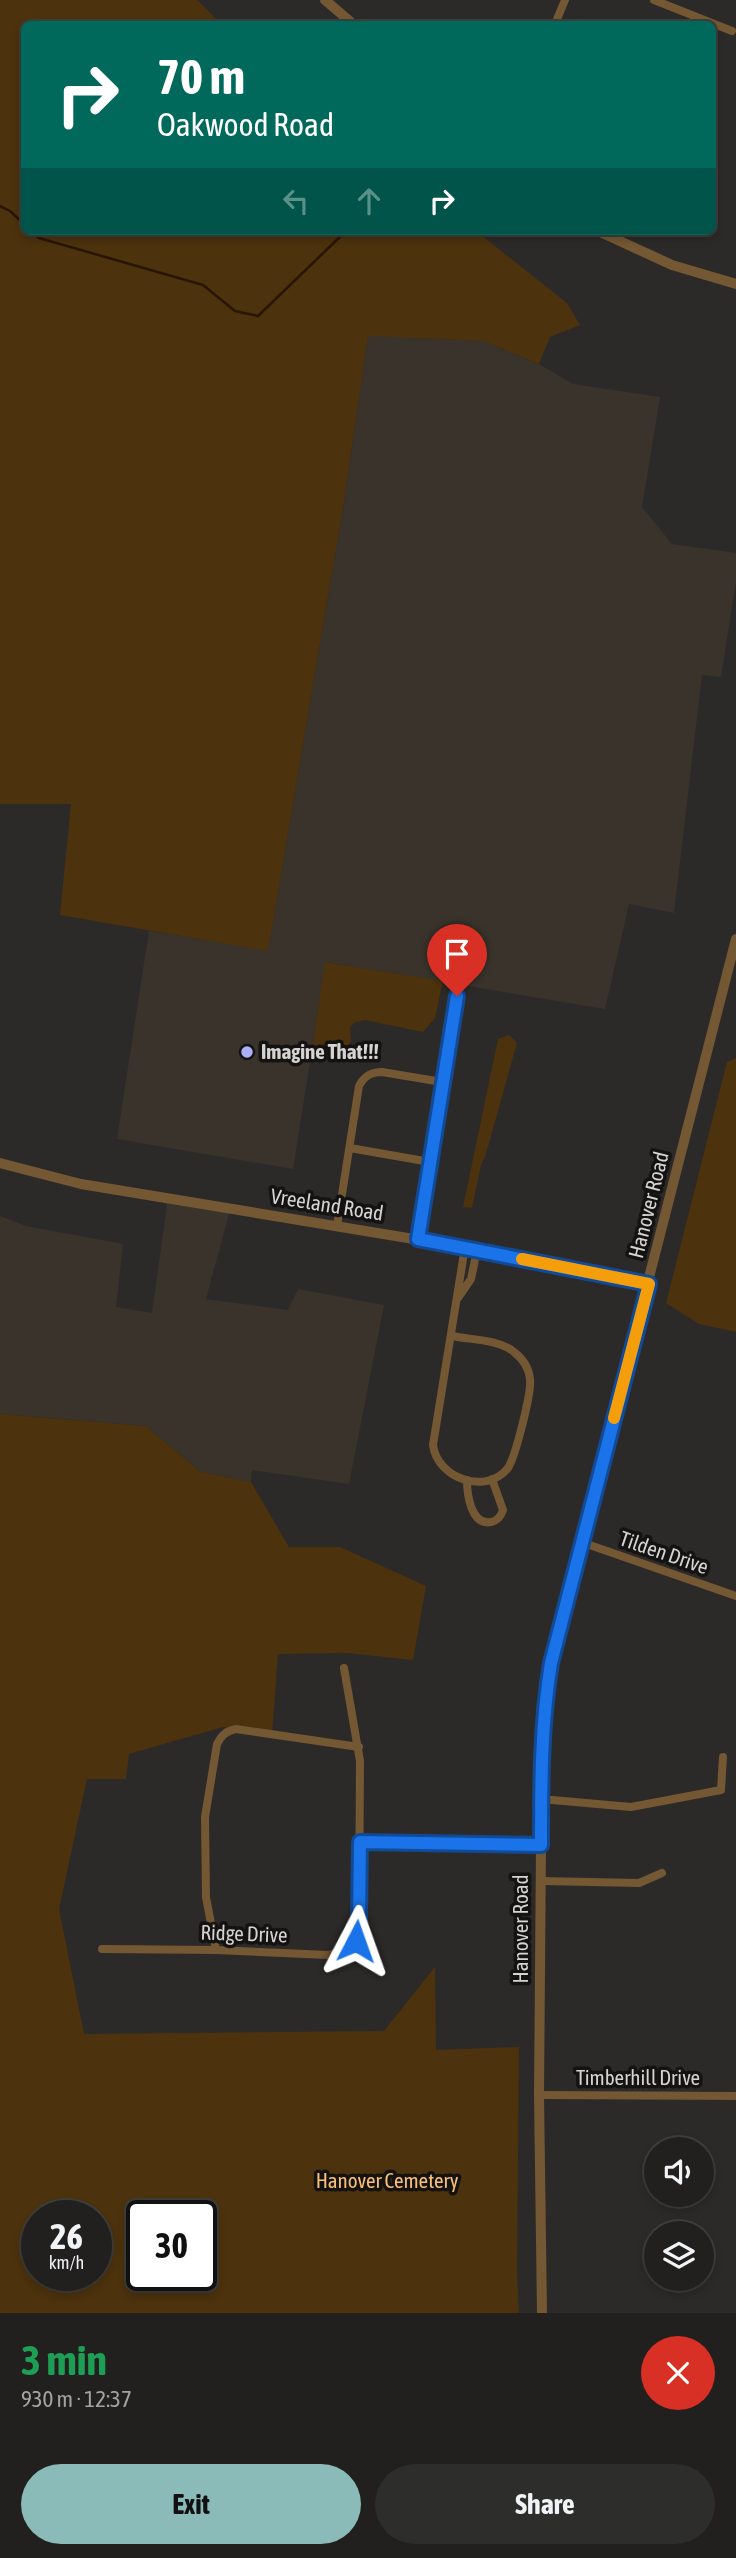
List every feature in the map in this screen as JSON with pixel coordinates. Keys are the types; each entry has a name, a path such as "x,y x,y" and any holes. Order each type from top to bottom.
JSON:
{"street":[{"path":"325,0 350,21"},
{"path":"556,21 565,0"},
{"path":"654,0 708,21"},
{"path":"716,24 733,31"},
{"path":"607,235 672,265 736,284"},
{"name":"Hanover Road","path":"542,2313 539,2095 541,1799 545,1699 551,1663 581,1542 736,939"},
{"path":"418,1239 457,996"},
{"path":"337,1226 359,1086 368,1074 382,1072 442,1082"},
{"path":"350,1148 430,1162"},
{"name":"Vreeland Road","path":"0,1163 81,1184 418,1239 649,1284"},
{"path":"452,1336 505,1346 520,1357 530,1376 529,1393 513,1456 507,1469 492,1479 467,1480 443,1469 437,1461 433,1445 465,1248"},
{"path":"458,1298 471,1279 477,1250"},
{"path":"467,1480 469,1499 476,1515 482,1521 491,1522 499,1518 503,1510 492,1479"},
{"name":"Tilden Drive","path":"581,1542 736,1596"},
{"name":"Ridge Drive","path":"102,1949 328,1955 347,1951 352,1947 358,1935 359,1747 344,1668"},
{"path":"216,1950 206,1897 205,1817 220,1738 236,1729 359,1747"},
{"path":"541,1799 631,1807 721,1790 723,1757"},
{"path":"360,1842 541,1845"},
{"path":"541,1881 639,1883 662,1873"},
{"name":"Timberhill Drive","path":"539,2095 736,2096"}],"shaded area":[{"path":"368,335 483,341 539,364 573,384 660,397 642,507 672,544 736,553 736,581 721,677 702,675 674,913 629,904 605,1009 326,962 293,1169 117,1139 149,931 268,950 343,508"},
{"path":"168,1198 230,1210 206,1299 288,1310 298,1289 384,1305 349,1484 252,1470 251,1482 201,1472 146,1426 0,1414 0,1216 26,1226 123,1244 116,1307 152,1313"}],"green space":[{"path":"0,0 197,0 218,21 21,21 21,235 481,235 567,303 580,325 550,337 539,364 483,341 368,336 343,508 268,951 60,915 71,804 0,804"},
{"path":"325,962 443,981 435,1018 423,1032 365,1020 355,1022 350,1028 351,1040 344,1056 311,1058"},
{"path":"509,1035 517,1043 481,1165 472,1208 463,1207 498,1039"},
{"path":"736,1058 736,1332 699,1324 666,1303 727,1062"},
{"name":"Hanover Cemetery","path":"0,1414 146,1426 201,1472 251,1482 289,1547 340,1547 426,1586 413,1660 347,1653 278,1654 272,1734 223,1727 129,1754 126,1779 87,1779 59,1909 84,2034 384,2031 435,1967 436,2050 519,2047 519,2313 0,2313"}],"waterway":[{"path":"0,206 21,221"},
{"path":"36,235 203,285 235,311 258,316 342,235"}],"slow traffic":[{"path":"522,1259 649,1284 614,1418"}],"place":[{"name":"Imagine That!!!","path":"247,1052"}],"route":[{"path":"356,1941 359,1920 360,1842 541,1845 543,1730 551,1663 649,1284 418,1239 457,996"}]}
